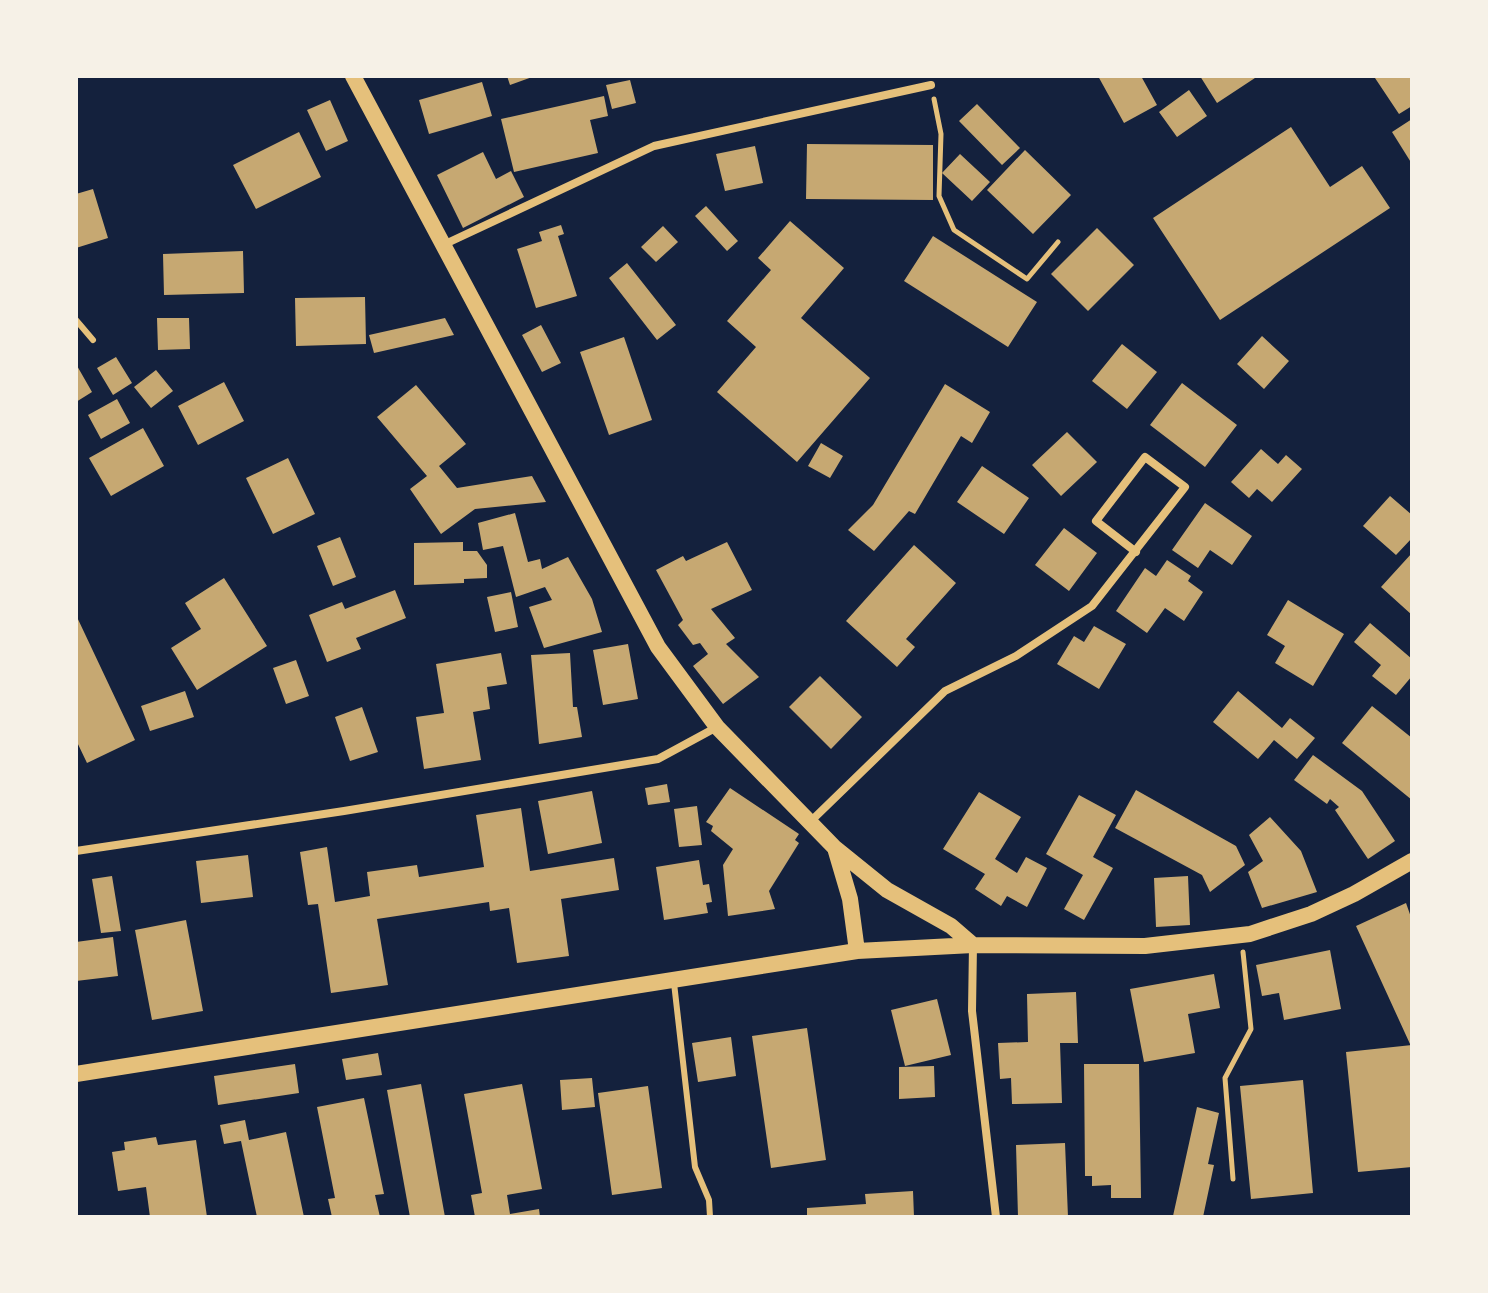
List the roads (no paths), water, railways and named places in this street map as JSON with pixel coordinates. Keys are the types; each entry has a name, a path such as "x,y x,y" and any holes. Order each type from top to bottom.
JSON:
{"main road":[{"path":"353,76 658,647 717,727 835,848 887,890 951,926 973,945"},
{"path":"835,848 850,899 857,951"},
{"path":"76,1074 857,951 973,945 1145,946 1241,935 1311,914 1412,861"}],"street":[{"path":"442,245 654,146 931,85"},
{"path":"810,822 945,691 1016,656 1092,606 1136,552 1185,487 1145,457 1096,521 1136,552"},
{"path":"76,851 658,759 717,727"},
{"path":"973,945 972,1011 996,1217"}],"lane":[{"path":"76,320 93,340"},
{"path":"673,979 695,1167 709,1200 710,1217"}]}
